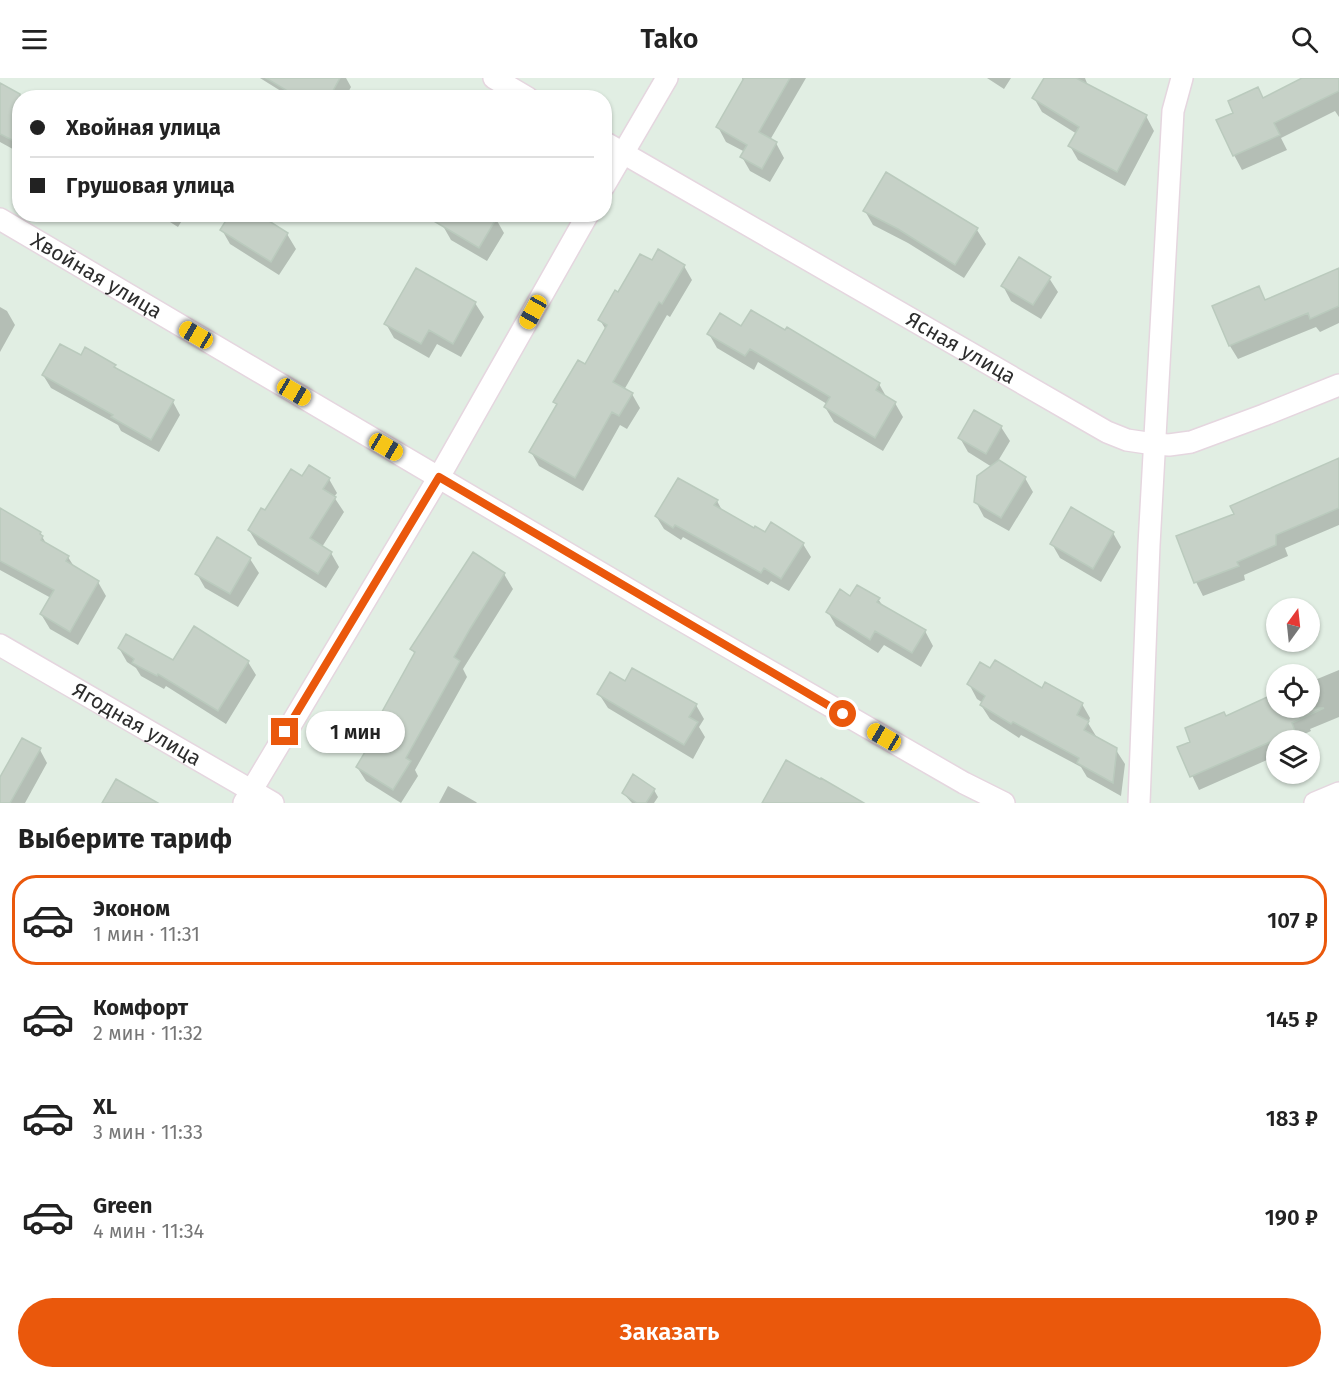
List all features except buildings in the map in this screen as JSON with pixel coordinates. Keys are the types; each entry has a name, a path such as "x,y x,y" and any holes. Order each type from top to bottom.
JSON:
{"street":[{"path":"494,78 514,90"},
{"path":"612,173 667,78"},
{"path":"1139,803 1154,444 1173,111 1182,78"},
{"name":"Ясная улица","path":"612,146 1107,432 1127,440 1169,445 1191,442 1339,385"},
{"name":"Хвойная улица","path":"0,219 954,777 1004,803"},
{"path":"248,797 439,477 583,222"},
{"name":"Ягодная улица","path":"0,645 248,797 273,803"},
{"path":"1315,803 1339,793"}],"route":[{"path":"285,732 439,477 843,714"}]}
